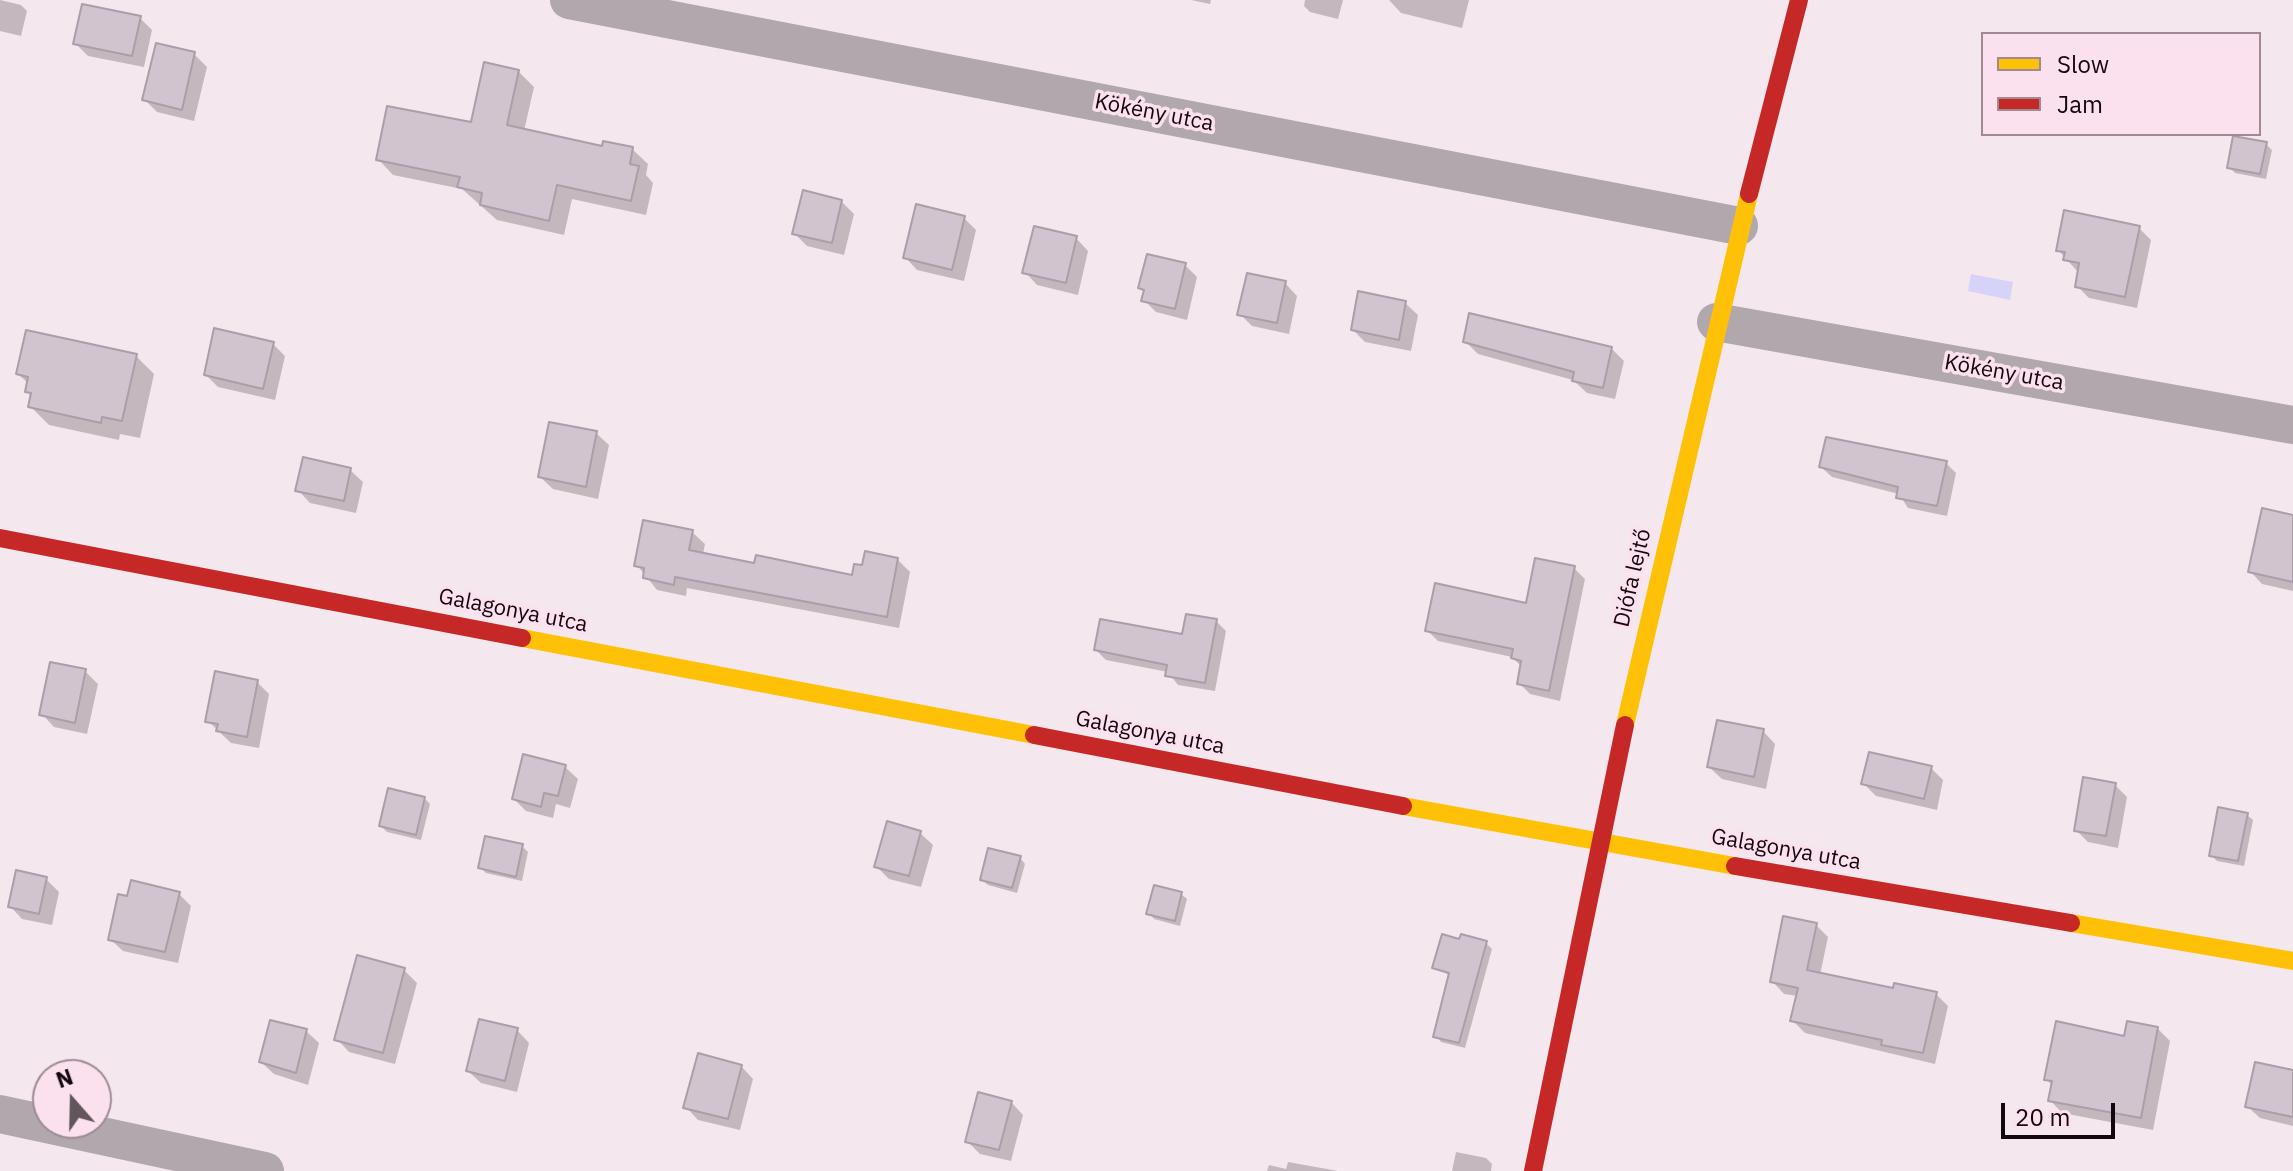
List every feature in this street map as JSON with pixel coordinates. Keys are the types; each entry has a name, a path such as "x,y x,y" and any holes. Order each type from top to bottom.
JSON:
{"street":[{"name":"Kökény utca","path":"569,0 1739,226"},
{"name":"Diófa lejtő","path":"1533,1171 1598,843 1716,322 1799,0"},
{"name":"Kökény utca","path":"1716,322 2293,425"},
{"name":"Galagonya utca","path":"0,538 1598,843 2293,961"},
{"path":"0,1114 265,1171"}],"shaded area":[{"path":"1971,274 2013,282 2010,300 1968,291"}],"building":[{"path":"82,4 141,16 132,56 73,44"},
{"path":"156,43 195,52 182,110 142,100"},
{"path":"484,62 519,70 507,125 602,146 603,141 633,147 630,164 639,166 631,201 557,185 549,221 480,205 482,193 457,187 460,177 376,160 387,106 471,122"},
{"path":"2233,136 2267,142 2260,174 2227,168"},
{"path":"803,190 842,200 832,243 792,234"},
{"path":"916,204 965,216 952,270 903,258"},
{"path":"2064,210 2140,226 2125,297 2075,287 2079,263 2063,260 2065,252 2056,251"},
{"path":"1034,226 1077,236 1066,283 1022,273"},
{"path":"1147,254 1186,263 1175,309 1141,301 1144,290 1138,288"},
{"path":"1247,273 1286,281 1277,323 1237,315"},
{"path":"1358,291 1406,301 1399,340 1351,330"},
{"path":"1469,313 1612,347 1603,388 1572,381 1574,372 1463,342"},
{"path":"214,328 274,342 263,389 204,375"},
{"path":"26,330 137,354 122,421 102,417 101,423 28,407 31,393 25,392 28,377 16,374"},
{"path":"549,422 597,431 586,487 538,477"},
{"path":"1826,437 1947,461 1937,506 1896,498 1898,487 1819,467"},
{"path":"303,457 351,468 344,501 295,491"},
{"path":"2262,508 2293,515 2293,582 2248,572"},
{"path":"643,520 693,530 689,550 754,563 756,555 852,575 854,564 862,565 865,551 898,558 887,617 675,577 674,585 643,578 644,568 634,566"},
{"path":"1535,558 1575,566 1549,691 1517,684 1521,661 1511,658 1513,649 1425,631 1435,583 1526,603"},
{"path":"1186,614 1217,619 1205,683 1165,676 1167,665 1094,650 1100,619 1182,634"},
{"path":"50,662 86,669 75,723 39,715"},
{"path":"215,671 258,680 247,737 216,731 218,724 205,722"},
{"path":"1717,720 1764,729 1754,777 1707,767"},
{"path":"1869,752 1932,766 1924,799 1861,784"},
{"path":"523,754 566,765 558,796 544,793 541,807 512,799"},
{"path":"2083,777 2116,783 2106,836 2074,831"},
{"path":"388,788 425,797 416,835 379,826"},
{"path":"2218,807 2248,813 2238,861 2209,856"},
{"path":"887,821 921,831 909,876 874,867"},
{"path":"485,836 523,844 516,877 478,868"},
{"path":"988,848 1021,856 1012,888 980,880"},
{"path":"16,870 47,877 39,914 8,907"},
{"path":"131,880 180,892 165,952 108,940 118,894 127,896"},
{"path":"1154,885 1182,892 1175,921 1146,914"},
{"path":"1783,916 1817,923 1807,970 1893,988 1894,983 1937,992 1923,1053 1881,1045 1882,1040 1790,1021 1798,988 1770,982"},
{"path":"1442,934 1459,939 1461,934 1487,941 1459,1043 1433,1037 1449,973 1432,968"},
{"path":"357,955 405,968 383,1053 334,1040"},
{"path":"479,1019 518,1028 505,1081 466,1071"},
{"path":"270,1020 307,1029 296,1073 259,1062"},
{"path":"2056,1021 2124,1036 2127,1021 2158,1027 2141,1118 2048,1101 2052,1081 2044,1080"},
{"path":"698,1053 742,1065 728,1119 683,1108"},
{"path":"2255,1062 2293,1070 2293,1117 2245,1107"},
{"path":"978,1092 1012,1101 999,1150 965,1142"}],"traffic: slow":[{"path":"1625,725 1749,194"},
{"path":"522,638 1034,735"},
{"path":"1403,806 1735,866"},
{"path":"2071,923 2293,961"}],"traffic: jam":[{"path":"1749,194 1799,0"},
{"path":"0,538 522,638"},
{"path":"1533,1171 1625,725"},
{"path":"1034,735 1403,806"},
{"path":"1735,866 2071,923"}]}
